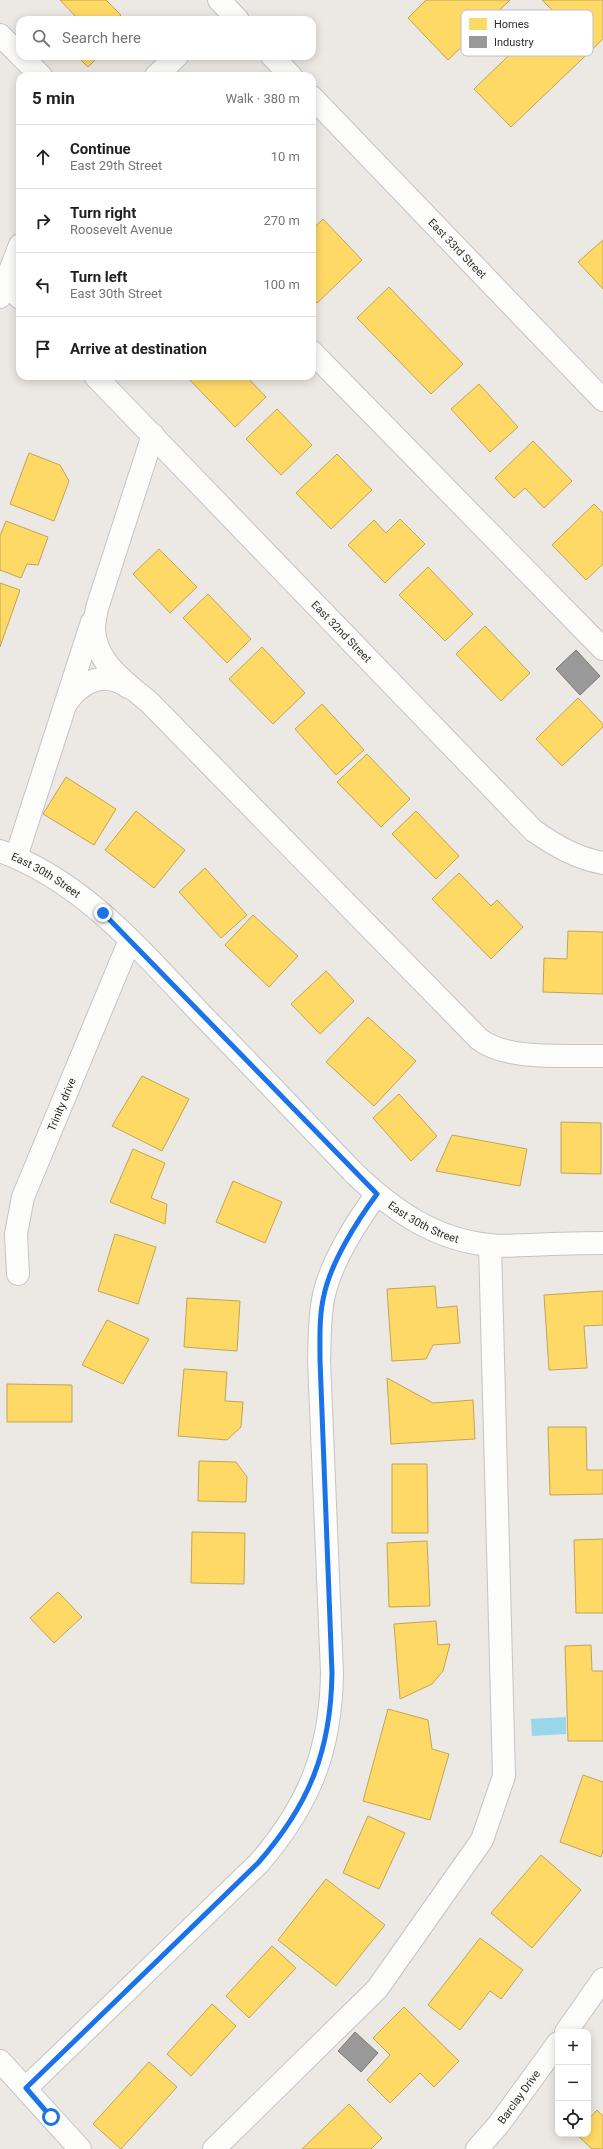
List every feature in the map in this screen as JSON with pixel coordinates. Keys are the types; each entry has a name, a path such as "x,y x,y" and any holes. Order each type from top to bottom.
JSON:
{"street":[{"path":"0,35 16,52"},
{"path":"24,60 36,72"},
{"path":"160,72 172,60"},
{"path":"276,60 288,72"},
{"name":"East 33rd Street","path":"316,101 603,400"},
{"path":"16,254 2,286 16,295"},
{"path":"316,356 603,649"},
{"name":"East 32nd Street","path":"99,380 534,831 558,848 584,859 603,863"},
{"path":"8,854 66,704 153,436"},
{"path":"97,608 94,629 102,658 111,669 150,703 479,1039 496,1050 512,1053 603,1056"},
{"path":"66,704 83,684 90,680 99,679 110,679 123,684 150,703"},
{"name":"East 30th Street","path":"8,854 74,891 103,913 355,1174 377,1194 404,1215 429,1229 458,1239 490,1245 603,1243"},
{"name":"Trinity drive","path":"18,1274 16,1234 23,1197 130,940"},
{"path":"26,2088 258,1863 276,1843 290,1822 313,1779 322,1754 328,1728 332,1680 320,1360 320,1317 324,1294 331,1274 357,1221 377,1194"},
{"path":"214,2149 377,1989 482,1840 504,1776 490,1245"},
{"path":"568,2029 603,1980"},
{"name":"Barclay Drive","path":"477,2149 499,2124 555,2048"},
{"path":"0,2062 26,2088 80,2149"}],"water":[{"path":"566,1717 566,1734 532,1736 531,1719"}],"building: Homes":[{"path":"60,0 106,0 121,15 120,16 75,16"},
{"path":"426,0 510,0 500,10 461,10 461,47 448,60 408,18"},
{"path":"542,0 603,0 603,39 593,49 593,10 552,10"},
{"path":"508,56 585,56 511,127 474,89"},
{"path":"81,60 95,60 88,67"},
{"path":"323,219 362,260 317,303 316,302 316,226"},
{"path":"603,240 603,289 578,262"},
{"path":"389,287 463,364 431,394 357,318"},
{"path":"190,380 250,380 266,397 235,427"},
{"path":"479,384 518,427 490,452 451,409"},
{"path":"277,409 312,445 281,475 246,439"},
{"path":"533,441 572,481 544,508 525,488 514,498 495,478"},
{"path":"29,453 60,465 69,481 54,521 10,504"},
{"path":"337,454 372,490 331,529 296,493"},
{"path":"594,504 603,513 603,564 586,580 552,545"},
{"path":"400,519 425,544 385,583 348,545 374,520 386,533"},
{"path":"6,521 48,537 38,565 27,564 21,578 0,570 0,536"},
{"path":"159,549 197,587 170,613 133,574"},
{"path":"428,567 473,614 445,641 399,595"},
{"path":"0,583 20,590 0,647"},
{"path":"208,594 251,639 227,663 183,618"},
{"path":"485,626 530,673 501,701 456,654"},
{"path":"262,647 305,693 273,724 229,679"},
{"path":"578,698 603,724 603,727 562,766 536,739"},
{"path":"322,704 364,750 336,775 295,729"},
{"path":"367,754 410,799 381,827 337,782"},
{"path":"66,777 116,809 94,845 43,814"},
{"path":"136,811 185,850 154,888 105,850"},
{"path":"416,811 459,856 436,879 392,834"},
{"path":"205,868 247,915 221,938 179,892"},
{"path":"459,873 491,906 497,900 523,927 491,959 432,899"},
{"path":"253,915 298,956 269,987 225,945"},
{"path":"568,931 603,932 603,994 543,992 544,958 567,959"},
{"path":"326,971 354,1001 320,1034 291,1004"},
{"path":"368,1017 416,1061 374,1106 326,1062"},
{"path":"142,1076 189,1099 162,1151 112,1126"},
{"path":"399,1094 437,1136 411,1161 373,1118"},
{"path":"561,1122 601,1123 601,1174 561,1173"},
{"path":"452,1135 527,1149 520,1186 436,1171"},
{"path":"133,1149 165,1163 151,1198 167,1204 165,1224 110,1202"},
{"path":"233,1181 282,1202 265,1243 216,1222"},
{"path":"115,1234 156,1247 138,1304 98,1291"},
{"path":"435,1286 437,1308 457,1306 460,1343 433,1345 426,1359 392,1361 387,1289"},
{"path":"603,1291 603,1325 584,1326 587,1368 549,1370 544,1295"},
{"path":"187,1298 240,1301 237,1351 184,1347"},
{"path":"107,1320 149,1339 123,1384 82,1365"},
{"path":"184,1369 227,1372 225,1401 243,1402 241,1427 227,1440 178,1436"},
{"path":"387,1378 433,1403 473,1400 475,1439 391,1444"},
{"path":"7,1384 72,1385 72,1422 7,1422"},
{"path":"548,1427 586,1427 587,1470 603,1470 603,1494 550,1495"},
{"path":"199,1461 236,1462 247,1477 246,1502 198,1501"},
{"path":"392,1464 427,1464 428,1533 392,1533"},
{"path":"192,1532 245,1533 244,1584 191,1583"},
{"path":"603,1539 603,1613 576,1613 574,1540"},
{"path":"427,1541 430,1606 389,1607 387,1543"},
{"path":"58,1592 82,1617 54,1643 30,1618"},
{"path":"436,1621 438,1645 450,1644 443,1671 432,1684 400,1699 394,1624"},
{"path":"591,1645 592,1671 603,1671 603,1741 568,1741 565,1646"},
{"path":"388,1709 428,1720 432,1749 449,1754 430,1820 363,1801"},
{"path":"583,1775 603,1782 603,1851 601,1857 560,1842"},
{"path":"368,1816 405,1833 379,1889 343,1873"},
{"path":"541,1855 581,1890 532,1948 491,1913"},
{"path":"326,1879 385,1925 336,1986 278,1940"},
{"path":"480,1938 523,1970 501,1999 490,1991 460,2030 428,2005"},
{"path":"272,1946 296,1968 249,2018 226,1996"},
{"path":"212,2004 236,2026 191,2076 167,2054"},
{"path":"404,2007 459,2061 434,2087 420,2073 390,2103 367,2080 390,2055 373,2038"},
{"path":"149,2062 177,2087 121,2149 93,2124"},
{"path":"349,2104 382,2138 371,2149 302,2149"},
{"path":"597,2110 603,2116 603,2149 592,2149 579,2137 591,2137 591,2117"}],"building: Industry":[{"path":"576,650 600,676 580,695 556,669"},
{"path":"355,2032 378,2053 361,2072 338,2051"}],"route":[{"path":"51,2117 26,2088 258,1863 276,1843 303,1802 322,1754 332,1702 332,1673 320,1360 320,1317 324,1294 331,1274 357,1221 377,1194 355,1174 103,913"}]}
